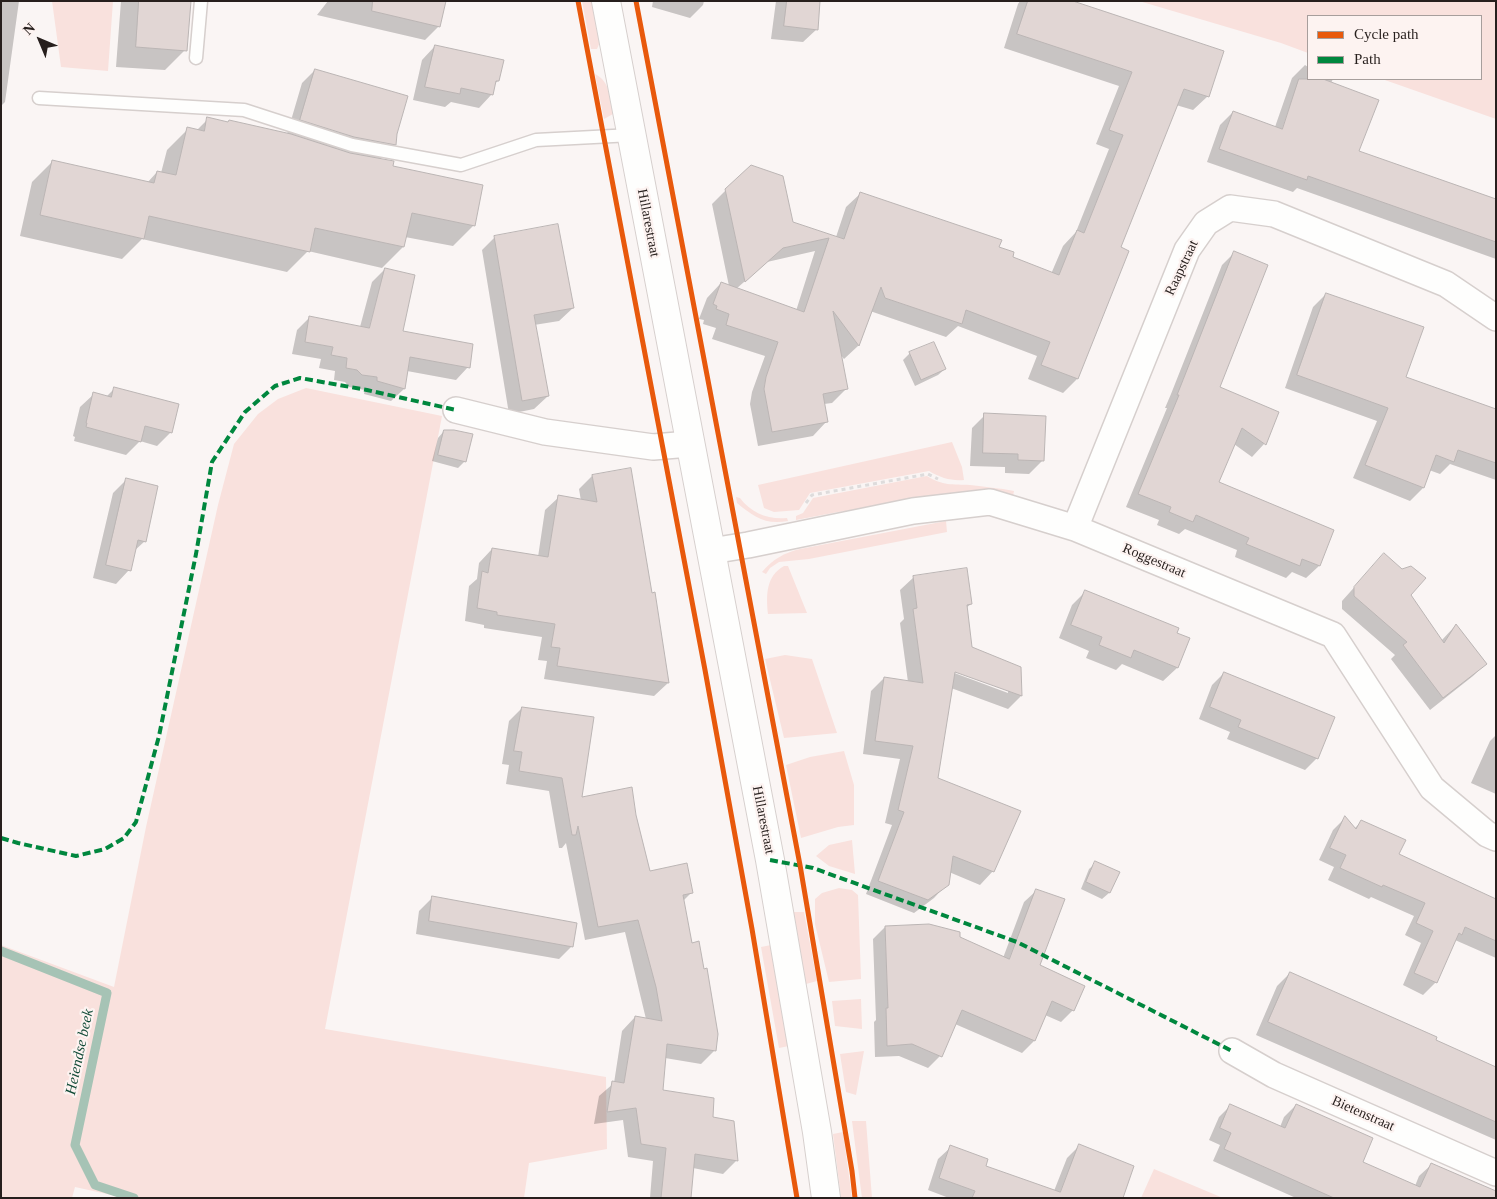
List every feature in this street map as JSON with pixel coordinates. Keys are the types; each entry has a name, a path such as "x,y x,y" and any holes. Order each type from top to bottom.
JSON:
{"main road":[{"name":"Hillarestraat","path":"606,1 795,996 826,1198"}],"street":[{"name":"Raapstraat","path":"1076,528 1187,250 1206,222 1230,208 1274,214 1446,284 1496,318"},
{"path":"456,410 545,432 653,447 690,444"},
{"name":"Roggestraat","path":"711,551 913,510 990,502 1076,528 1332,635 1432,788 1487,834 1496,838"},
{"name":"Bietenstraat","path":"1232,1051 1274,1075 1496,1173"}],"lane":[{"path":"196,58 201,1"},
{"path":"39,98 244,110 352,145 460,165 536,140 632,136"}],"shaded area":[{"path":"52,1 113,1 108,71 61,67"},
{"path":"582,1 592,1 600,42 597,49 591,49"},
{"path":"1139,1 1496,1 1496,119 1385,80 1482,80 1482,15 1307,15 1307,53 1281,43"},
{"path":"595,74 604,81 610,97 613,114 604,119"},
{"path":"306,388 442,416 325,1029 606,1077 607,1149 529,1163 524,1198 125,1198 75,1187 72,1198 1,1198 1,945 114,987 146,827 218,505 234,444 258,414 278,399"},
{"path":"952,442 962,467 964,480 938,476 929,471 810,493 799,510 774,512 764,508 758,485"},
{"path":"927,476 948,484 1014,491 1013,496 905,503 796,520 796,516 803,513 813,498"},
{"path":"736,497 740,498 749,508 767,517 787,518 788,521 773,522 760,519 737,503"},
{"path":"946,521 947,532 809,559 779,562 770,568 766,574 762,572 770,563 789,552"},
{"path":"788,566 807,613 768,614 767,593 770,581 778,570"},
{"path":"785,655 812,659 837,733 784,738 765,659"},
{"path":"844,751 854,785 854,825 838,827 801,838 786,765 810,757"},
{"path":"852,840 855,874 829,866 816,856 829,845"},
{"path":"839,888 852,890 858,895 861,979 829,982 815,924 815,899 822,893"},
{"path":"793,912 804,912 817,981 806,984"},
{"path":"771,945 789,1046 779,1048 761,947"},
{"path":"861,999 862,1029 835,1026 832,1001"},
{"path":"864,1051 856,1095 846,1092 840,1054"},
{"path":"852,1121 866,1121 872,1198 862,1198"},
{"path":"843,1132 852,1198 841,1198 833,1134"},
{"path":"1154,1169 1223,1198 1141,1198"}],"building":[{"path":"139,1 191,1 187,51 136,47"},
{"path":"373,1 446,1 440,27 372,11"},
{"path":"787,1 820,1 818,30 784,26"},
{"path":"1028,1 1073,1 1224,51 1209,97 1184,89 1121,247 1129,251 1078,379 1041,365 1050,342 966,310 962,324 885,298 881,287 859,346 833,311 848,389 823,394 828,422 772,432 764,389 766,377 778,342 726,325 729,314 716,309 717,306 713,304 721,282 804,312 829,238 783,248 745,282 725,189 751,165 783,176 793,222 844,239 860,192 1002,240 999,247 1014,252 1013,257 1059,275 1077,230 1084,233 1123,135 1109,130 1132,72 1017,34"},
{"path":"435,45 504,60 499,81 496,81 493,95 461,88 460,94 425,87"},
{"path":"315,69 408,96 397,134 396,145 354,137 300,120"},
{"path":"1299,79 1326,80 1379,100 1359,151 1496,199 1496,242 1308,176 1307,180 1219,149 1233,111 1282,129"},
{"path":"207,117 291,134 350,153 394,161 393,166 483,185 475,226 412,213 404,247 315,228 310,252 149,216 144,239 40,215 52,160 154,183 157,171 176,175 187,127 204,131"},
{"path":"558,224 574,308 534,315 549,396 522,401 494,236"},
{"path":"1234,251 1268,265 1220,387 1279,412 1266,445 1242,428 1219,482 1334,530 1320,566 1302,559 1300,566 1246,544 1249,538 1196,515 1193,522 1169,512 1171,507 1138,494 1179,395 1177,395"},
{"path":"385,268 415,275 403,331 473,344 470,368 410,357 405,389 377,381 377,377 362,375 357,370 346,368 347,358 331,355 333,347 305,342 309,316 369,328"},
{"path":"1326,293 1424,327 1406,377 1496,409 1496,463 1458,450 1454,462 1436,455 1424,488 1365,465 1388,408 1297,375"},
{"path":"934,342 946,369 921,380 909,352"},
{"path":"114,387 179,404 172,433 145,426 141,442 86,427 93,392 111,397"},
{"path":"984,413 1046,416 1044,461 1018,460 1018,454 983,453"},
{"path":"444,430 473,434 466,462 438,455"},
{"path":"631,468 652,593 655,592 669,683 557,666 560,648 551,647 555,624 497,615 497,612 477,608 482,571 488,573 492,548 548,557 558,495 597,502 592,475"},
{"path":"126,478 158,486 146,542 138,540 131,571 106,565"},
{"path":"1384,553 1402,569 1411,566 1426,578 1411,595 1444,643 1456,624 1487,664 1443,698 1403,645 1407,642 1354,596 1354,587"},
{"path":"967,568 972,604 967,605 972,647 1021,667 1022,696 955,672 938,778 1021,811 994,872 953,856 949,885 928,900 878,881 904,812 898,810 913,746 875,741 884,677 923,683 913,609 917,608 913,576"},
{"path":"1085,590 1179,628 1177,633 1190,638 1178,668 1134,650 1131,658 1099,645 1102,637 1071,625"},
{"path":"1224,672 1335,717 1318,759 1238,727 1241,720 1210,707"},
{"path":"522,707 594,717 582,797 632,787 636,815 650,871 687,863 693,893 683,895 692,943 699,941 704,969 707,968 718,1034 716,1051 667,1044 663,1090 714,1098 713,1117 734,1121 738,1161 695,1154 691,1198 661,1198 666,1148 641,1144 636,1108 607,1112 612,1081 624,1083 635,1016 662,1021 656,987 638,920 598,927 578,826 576,835 572,835 562,778 519,771 522,752 514,751"},
{"path":"1345,816 1356,829 1361,820 1406,840 1399,854 1496,899 1496,941 1465,927 1462,935 1459,933 1437,983 1414,973 1433,931 1416,923 1425,903 1383,885 1382,887 1340,868 1346,855 1330,848"},
{"path":"1095,861 1120,872 1110,893 1086,882"},
{"path":"1036,889 1065,899 1040,965 1085,986 1074,1011 1052,1001 1035,1041 962,1010 942,1057 912,1044 887,1046 886,1008 888,1008 885,926 929,924 960,932 960,937 1009,959"},
{"path":"432,896 577,923 573,947 429,921"},
{"path":"1290,972 1437,1037 1436,1040 1496,1067 1496,1122 1268,1022"},
{"path":"1230,1104 1285,1128 1296,1104 1373,1138 1363,1162 1420,1187 1431,1163 1496,1191 1496,1198 1334,1198 1224,1149 1231,1133 1220,1128"},
{"path":"1079,1144 1134,1166 1123,1198 972,1198 975,1191 939,1178 950,1145 988,1159 986,1166 1060,1192"}],"waterway":[{"name":"Heiendse beek","path":"1,951 107,993 75,1145 95,1185 134,1198"}],"marked path":[{"path":"1,838 76,856 105,849 124,838 136,822 159,736 196,554 212,462 245,412 275,386 300,378 367,390 456,410"},
{"path":"770,860 813,868 1017,942 1232,1051"}],"cycle path":[{"path":"578,1 705,670 752,929 797,1198"},
{"path":"636,1 800,865 855,1198"}]}
